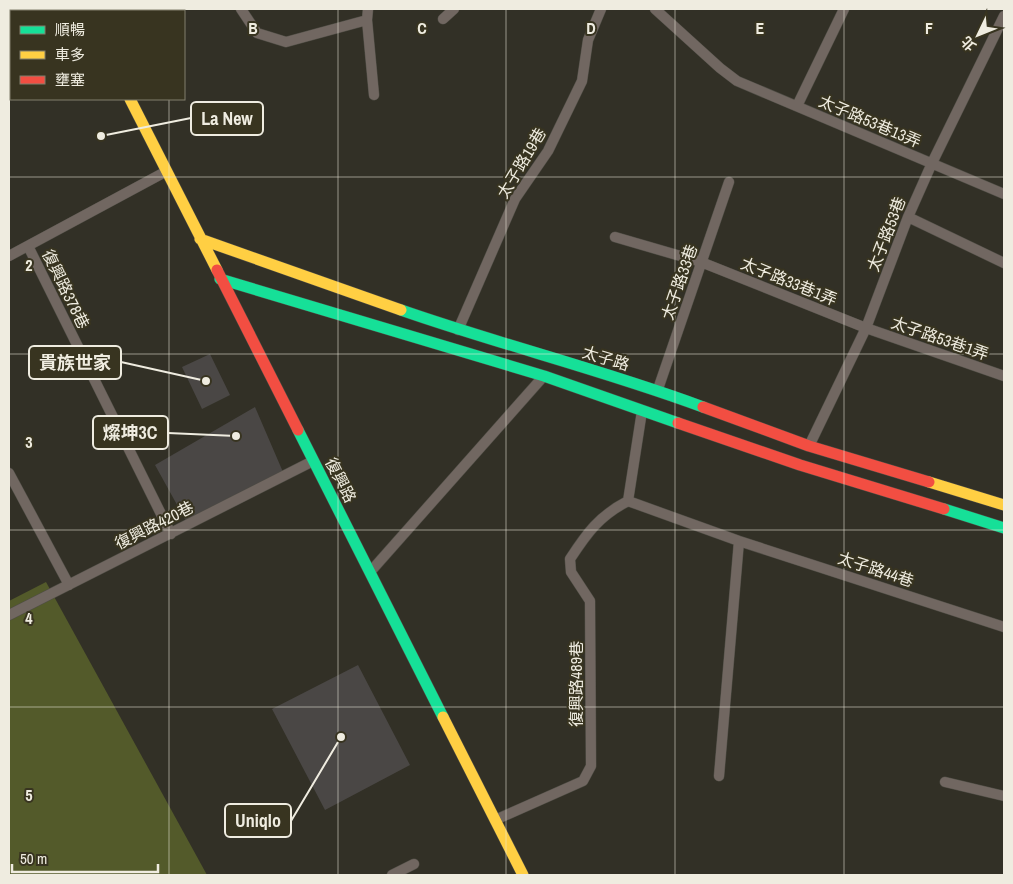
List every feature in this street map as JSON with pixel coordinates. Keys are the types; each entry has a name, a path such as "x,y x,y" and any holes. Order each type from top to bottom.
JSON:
{"street":[{"name":"復興路","path":"130,100 523,875"},
{"name":"太子路","path":"200,239 458,330 658,390 809,446 1004,505"},
{"path":"220,279 544,376 800,465 1004,528"}],"lane":[{"path":"241,9 257,33 286,42 367,20"},
{"path":"368,9 367,20 374,95"},
{"path":"443,19 454,9"},
{"name":"太子路19巷","path":"458,330 515,199 548,151 582,81 588,40 601,9"},
{"name":"太子路53巷13弄","path":"655,9 737,81 1004,194"},
{"name":"太子路53巷13弄","path":"797,106 844,9"},
{"name":"太子路53巷","path":"800,465 866,328 908,217 932,163 1004,16"},
{"name":"復興路378巷","path":"9,256 166,172"},
{"name":"太子路33巷","path":"658,390 729,182"},
{"path":"908,217 1004,263"},
{"name":"太子路33巷1弄","path":"615,237 701,262 866,328"},
{"name":"復興路378巷","path":"28,246 171,534"},
{"name":"太子路53巷1弄","path":"866,328 1004,376"},
{"path":"370,572 544,376"},
{"path":"628,501 642,411"},
{"name":"復興路420巷","path":"9,615 313,462"},
{"path":"9,473 69,585"},
{"name":"復興路489巷","path":"494,821 583,781 591,766 590,601 571,572 570,559 590,529 613,509 628,501"},
{"name":"太子路44巷","path":"628,501 739,541 1004,626"},
{"path":"719,776 739,541"},
{"path":"946,782 1004,796"},
{"path":"392,875 414,864"}],"green space":[{"path":"46,582 207,875 9,875 9,601"}],"building":[{"path":"210,354 230,395 202,409 182,367"},
{"path":"255,407 283,472 186,521 155,465"},
{"path":"358,665 410,765 325,810 272,709"}],"traffic: fast":[{"path":"220,279 544,376 678,423"},
{"path":"401,310 628,381 703,407"},
{"path":"298,430 443,717"},
{"path":"944,509 1004,528"}],"traffic: slow":[{"path":"131,100 217,270"},
{"path":"200,239 401,310"},
{"path":"929,482 1004,505"},
{"path":"443,717 523,875"}],"traffic: jam":[{"path":"217,270 298,430"},
{"path":"703,407 809,446 929,482"},
{"path":"678,423 800,465 944,509"}],"place":[{"name":"La New","path":"101,136"},
{"name":"貴族世家","path":"206,381"},
{"name":"燦坤3C","path":"236,436"},
{"name":"Uniqlo","path":"341,737"}]}
